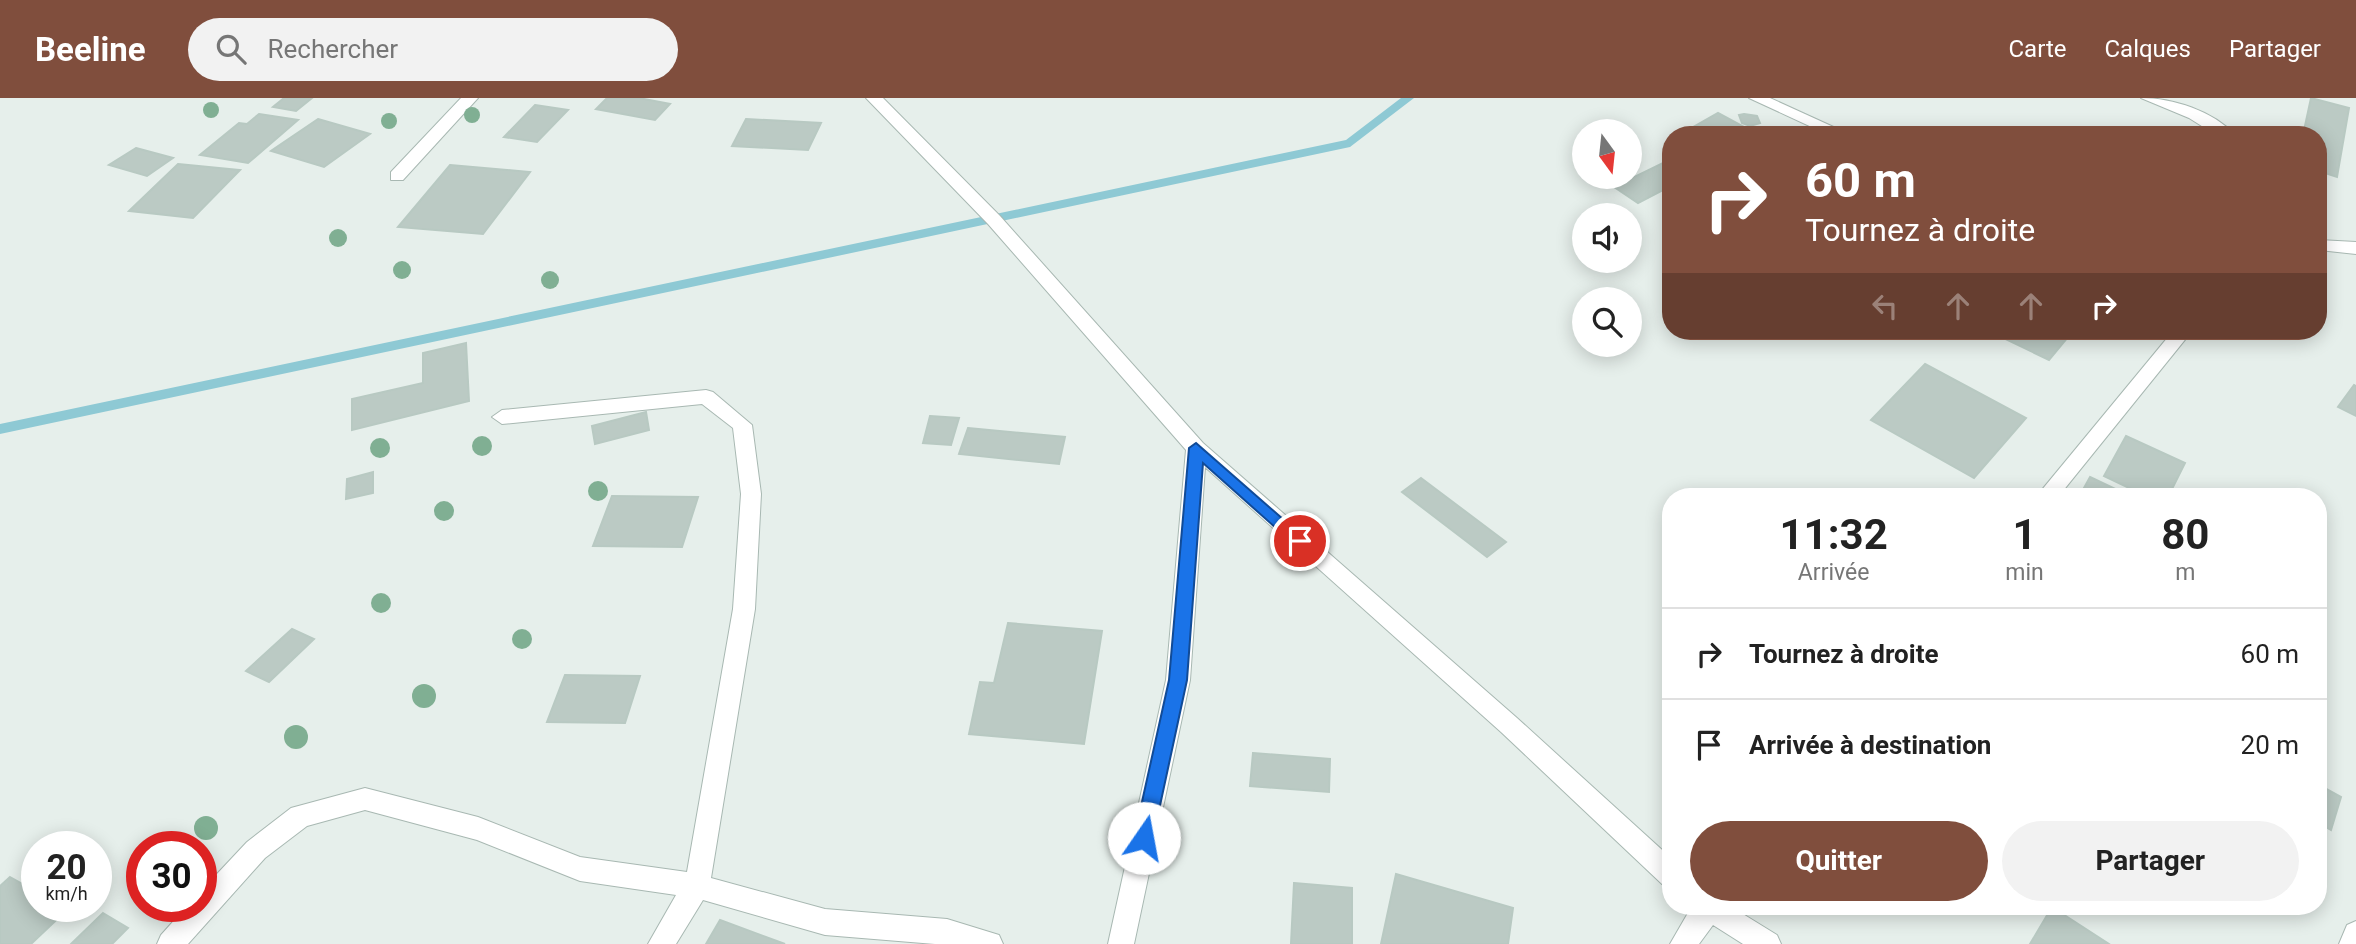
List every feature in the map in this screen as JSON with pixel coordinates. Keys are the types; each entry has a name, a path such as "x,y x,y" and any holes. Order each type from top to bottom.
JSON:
{"street":[{"path":"397,176 470,98"},
{"path":"874,98 994,219 1196,448 1509,725 1662,867"},
{"path":"1757,98 1822,126"},
{"path":"2149,98 2195,114 2213,126"},
{"path":"2327,246 2356,248"},
{"path":"2053,488 2176,340"},
{"path":"502,417 706,397 742,425 751,494 744,608 697,886 661,944"},
{"path":"1121,944 1178,680 1196,448"},
{"path":"170,944 256,850 300,816 365,799 478,829 580,869 697,886 825,922 947,932 990,944"},
{"path":"1683,944 1703,915"},
{"path":"1720,915 1768,944"},
{"path":"2352,944 2356,934"}],"building":[{"path":"284,98 312,98 296,111 273,107"},
{"path":"607,98 639,98 670,104 655,120 596,109"},
{"path":"2311,98 2349,108 2337,177 2327,174 2327,126 2305,126"},
{"path":"535,105 568,110 537,142 504,137"},
{"path":"1718,113 1742,126 1695,126"},
{"path":"259,114 298,120 248,163 200,155 239,123 247,124"},
{"path":"1739,115 1757,116 1760,123 1750,126 1742,123"},
{"path":"318,119 370,134 324,167 271,151"},
{"path":"746,119 821,123 808,150 732,146"},
{"path":"136,148 173,158 147,176 109,165"},
{"path":"1662,163 1662,191 1638,203 1617,189 1642,189 1642,173"},
{"path":"178,164 240,170 193,218 129,211"},
{"path":"450,165 530,172 483,234 398,227"},
{"path":"2008,340 2066,340 2049,360"},
{"path":"466,343 469,401 352,430 352,399 423,383 423,353"},
{"path":"1925,364 2026,418 1974,478 1871,420"},
{"path":"2354,385 2356,386 2356,416 2338,407"},
{"path":"646,412 649,430 595,444 592,426"},
{"path":"930,416 959,418 951,445 923,443"},
{"path":"968,428 1065,437 1059,464 959,454"},
{"path":"2126,436 2185,463 2172,488 2129,488 2104,476"},
{"path":"373,472 373,493 346,499 347,479"},
{"path":"2090,477 2113,488 2084,488"},
{"path":"1421,478 1506,542 1487,557 1402,492"},
{"path":"612,496 698,497 682,547 593,546"},
{"path":"1008,623 1102,631 1084,744 969,734 980,682 994,683"},
{"path":"292,629 314,639 269,682 246,671"},
{"path":"565,675 640,676 625,723 547,722"},
{"path":"1253,753 1330,759 1329,792 1250,786"},
{"path":"2327,789 2341,797 2331,830 2327,828"},
{"path":"1396,874 1513,908 1508,944 1381,944"},
{"path":"10,877 21,883 21,922 54,922 31,944 0,944 0,886"},
{"path":"1294,883 1352,888 1352,944 1291,944"},
{"path":"2047,915 2064,915 2109,944 2030,944"},
{"path":"112,918 128,928 112,944 71,944 94,922 112,922"},
{"path":"720,920 785,944 706,944"}],"waterway":[{"path":"0,429 1350,143 1408,98"}],"route":[{"path":"1144,838 1178,680 1196,448 1300,541"}]}
